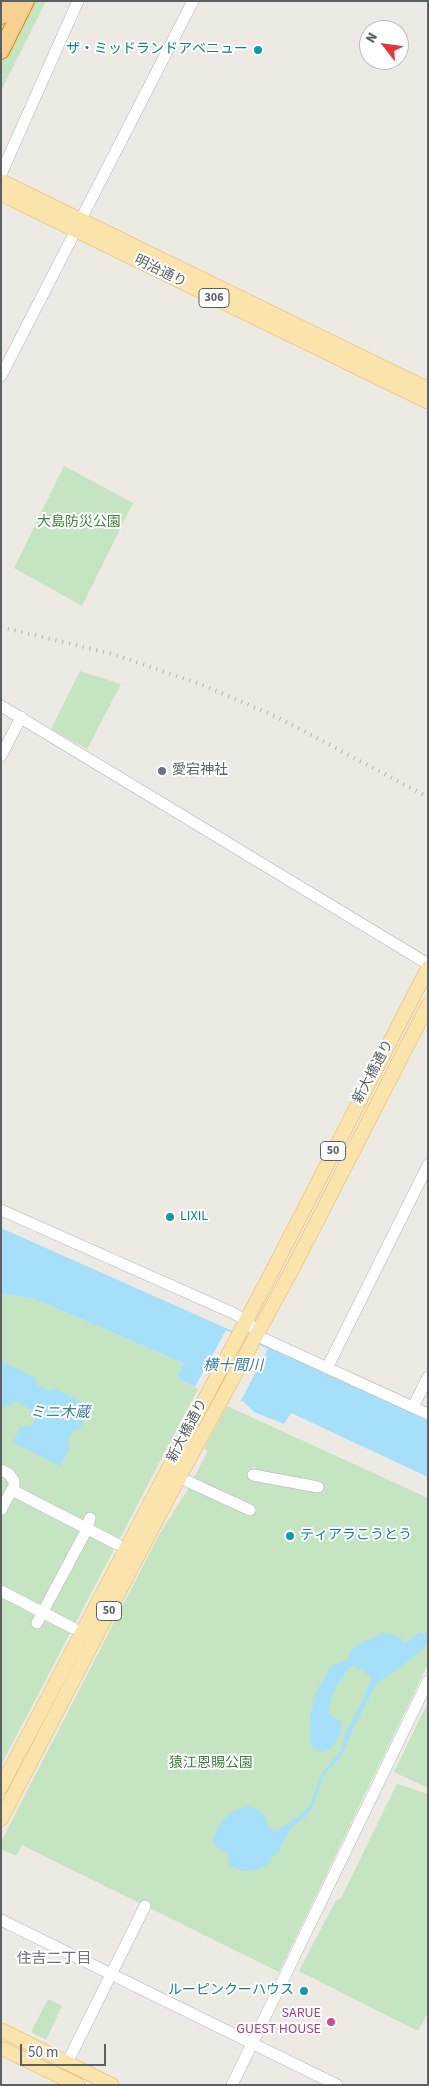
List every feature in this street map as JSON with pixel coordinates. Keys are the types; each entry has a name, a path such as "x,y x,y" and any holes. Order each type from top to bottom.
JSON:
{"highway":[{"path":"1,16 9,1"},
{"path":"1,51 26,1"}],"main road":[{"name":"明治通り","path":"1,181 78,225 428,402"},
{"name":"明治通り","path":"1,194 78,225 428,389"},
{"name":"新大橋通り","path":"1,1787 239,1334 428,968"},
{"name":"新大橋通り","path":"1,1819 168,1498 294,1266 428,1005"},
{"path":"1,2030 112,2085"},
{"path":"1,2048 57,2080 78,2085"}],"street":[{"path":"1,174 78,1"},
{"path":"1,376 192,1"},
{"path":"1,706 428,964"},
{"path":"1,756 21,718"},
{"path":"327,1368 428,1165"},
{"path":"1,1210 246,1320 255,1337 262,1338 428,1414"},
{"path":"413,1407 428,1377"},
{"path":"1,1470 13,1477 14,1486 1,1510"},
{"path":"253,1475 318,1487"},
{"path":"187,1481 250,1510"},
{"path":"12,1490 89,1524 117,1544"},
{"path":"38,1623 89,1524"},
{"path":"1,1591 73,1628"},
{"path":"232,2085 428,1681"},
{"path":"67,2063 145,1906"},
{"path":"1,1920 337,2085"}],"green space":[{"path":"1,1 46,1 1,91"},
{"name":"大島防災公園","path":"64,466 133,503 82,606 14,568"},
{"path":"80,671 121,684 87,749 51,729"},
{"path":"1,1294 35,1299 183,1363 177,1378 198,1389 1,1765"},
{"name":"猿江恩賜公園","path":"227,1406 428,1498 428,1664 279,1972 22,1845 16,1856 1,1849 1,1842 160,1533 187,1491 208,1451 204,1449"},
{"path":"428,1702 428,1788 394,1772"},
{"path":"397,1784 428,1794 428,2012 418,2031 299,1971 336,1900 341,1898"},
{"path":"48,1999 62,2006 46,2040 31,2032"}],"water":[{"name":"横十間川","path":"1,1228 428,1418 428,1477 291,1413 284,1424 254,1412 243,1401 231,1404 177,1378 183,1363 35,1299 1,1294"},
{"name":"ミニ木蔵","path":"1,1361 37,1379 37,1385 48,1391 54,1388 91,1407 80,1428 73,1430 68,1441 70,1448 60,1466 13,1442 20,1427 32,1426 38,1413 16,1401 5,1408 1,1406"},
{"path":"382,1633 397,1636 405,1643 419,1633 424,1633 428,1634 428,1643 414,1657 376,1684 341,1757 324,1776 312,1808 307,1815 291,1828 278,1852 269,1859 271,1862 255,1870 244,1871 231,1867 229,1865 228,1853 215,1846 213,1837 224,1819 232,1812 247,1806 258,1809 266,1818 269,1828 276,1831 298,1817 310,1805 322,1773 340,1752 346,1732 364,1698 371,1678 364,1671 354,1666 349,1667 333,1693 328,1711 332,1717 341,1721 341,1732 331,1749 321,1752 314,1749 310,1741 310,1717 316,1692 331,1666 348,1660 352,1649"}],"pier":[{"path":"226,1330 268,1349 239,1404 235,1405 195,1387"}],"railway":[{"path":"1,627 113,654 200,684 277,717 428,797"}],"place":[{"name":"ザ・ミッドランドアベニュー","path":"258,50"},
{"name":"愛宕神社","path":"162,771"},
{"name":"LIXIL","path":"170,1217"},
{"name":"ティアラこうとう","path":"290,1536"},
{"name":"ルーピンクーハウス","path":"304,1991"},
{"name":"SARUE GUEST HOUSE","path":"331,2022"}],"district":[{"name":"住吉二丁目","path":"54,1960"}]}
